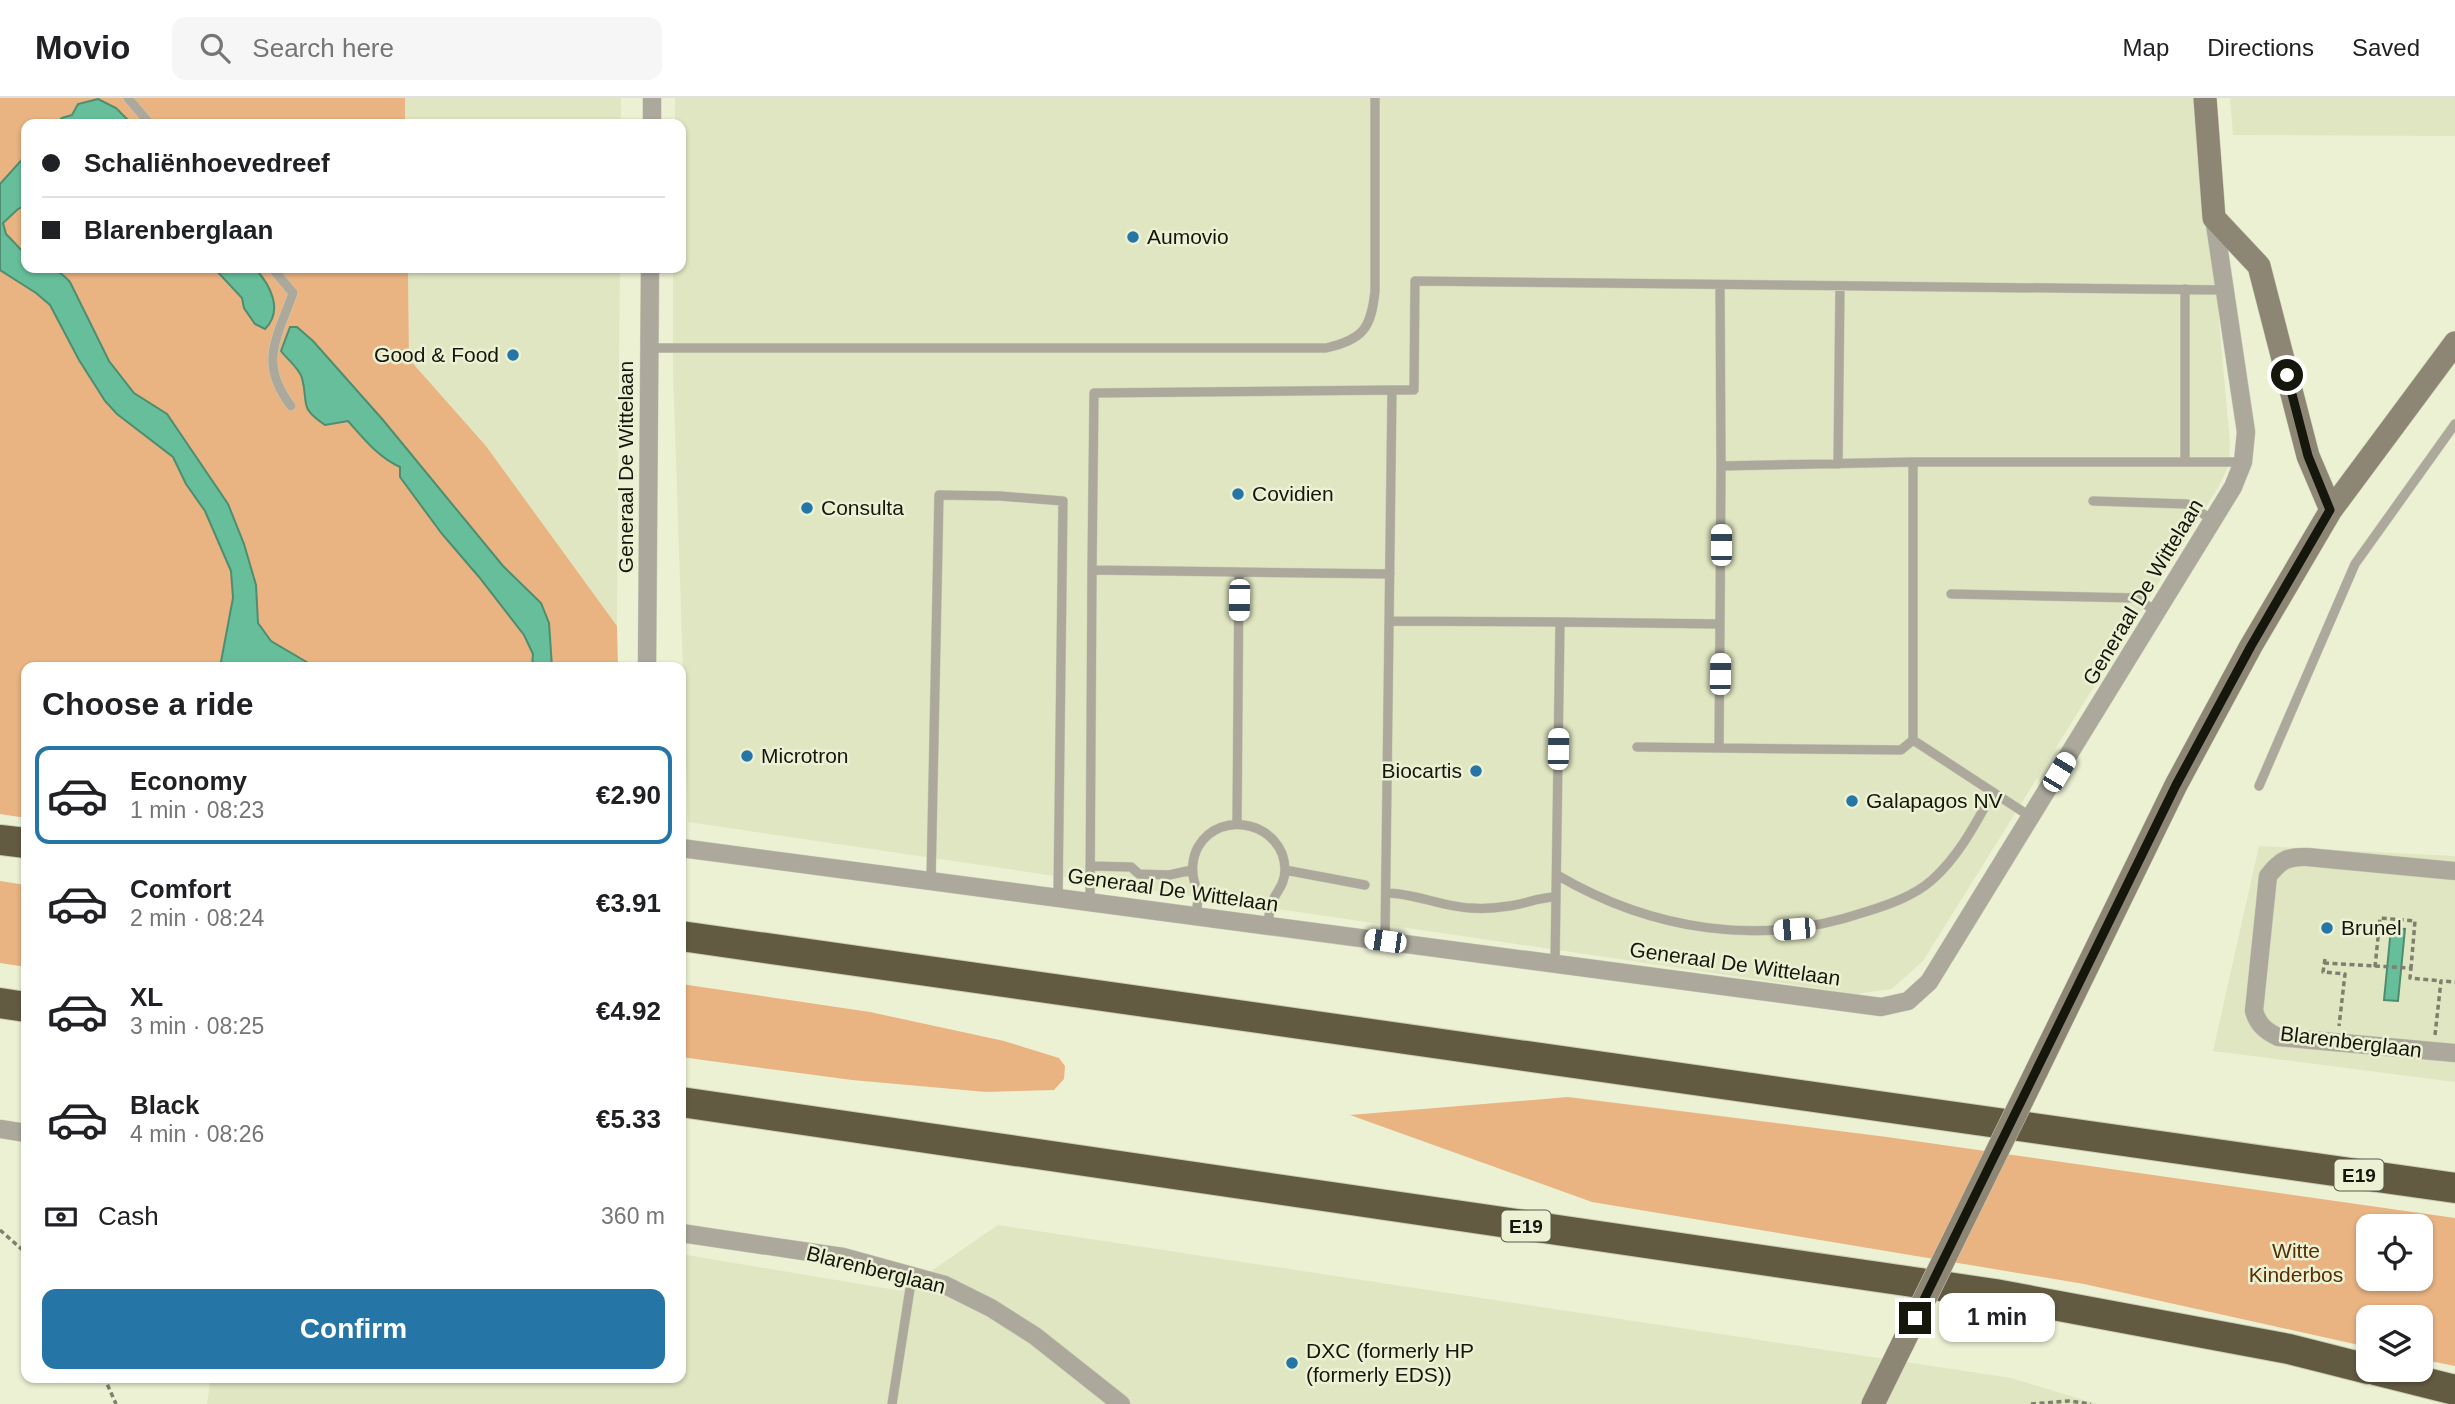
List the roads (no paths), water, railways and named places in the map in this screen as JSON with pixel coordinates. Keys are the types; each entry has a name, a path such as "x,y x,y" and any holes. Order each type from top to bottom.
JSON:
{"highway":[{"path":"0,840 21,842"},
{"name":"E19","path":"686,937 2455,1188"},
{"path":"0,1003 21,1006"},
{"name":"E19","path":"686,1103 1995,1294 2289,1349 2356,1365"},
{"path":"2423,1382 2455,1390"}],"street":[{"path":"652,98 652,119"},
{"path":"2205,98 2214,218 2259,266 2308,456 2330,510"},
{"name":"Generaal De Wittelaan","path":"686,849 1881,1007 1908,1001 1929,982 2234,487 2243,462 2246,432 2214,218"},
{"name":"Generaal De Wittelaan","path":"647,662 650,273"},
{"path":"1873,1404 2176,785 2251,646 2330,510 2455,343"},
{"name":"Blarenberglaan","path":"2455,872 2291,856 2278,863 2268,876 2253,1011 2257,1021 2278,1037 2455,1053"},
{"path":"0,1129 21,1132"},
{"name":"Blarenberglaan","path":"686,1234 843,1257 945,1285 1035,1336 1121,1404"}],"lane":[{"path":"128,98 146,119"},
{"path":"649,348 1326,348 1345,344 1363,333 1373,316 1375,98"},
{"path":"276,273 293,293 271,362 278,388 291,406"},
{"path":"1090,902 1094,393 1414,390 1415,281 2224,290"},
{"path":"1719,748 1720,285"},
{"path":"1838,464 1840,286"},
{"path":"2185,289 2185,462"},
{"path":"1385,941 1392,390"},
{"path":"2259,786 2355,564 2455,424"},
{"path":"1721,466 2243,462"},
{"path":"1913,463 1913,740"},
{"path":"931,881 939,495 1000,496 1063,502 1058,898"},
{"path":"2094,502 2187,504 2213,520"},
{"path":"1092,570 1390,574"},
{"path":"1237,824 1239,572"},
{"path":"1951,594 2136,598 2157,612"},
{"path":"1390,621 1720,624"},
{"path":"1555,964 1560,622"},
{"path":"1637,747 1901,750 1913,740"},
{"path":"1913,740 2031,817"},
{"path":"1557,875 1612,904 1642,915 1693,926 1734,931 1766,931 1823,924 1879,908 1906,897 1931,881 1951,861 1993,792"},
{"path":"1196,916 1199,893 1192,870 1198,848 1214,831 1237,824 1250,825 1271,837 1278,846 1285,870 1279,894 1271,903 1268,925"},
{"path":"1090,866 1131,867 1139,874 1169,875 1192,870"},
{"path":"1285,870 1364,885"},
{"path":"1386,893 1400,893 1436,903 1471,908 1510,906 1543,897 1556,897"},
{"path":"892,1404 912,1276"}],"place":[{"name":"Aumovio","path":"1133,237"},
{"name":"Good & Food","path":"513,355"},
{"name":"Covidien","path":"1238,494"},
{"name":"Consulta","path":"807,508"},
{"name":"Microtron","path":"747,756"},
{"name":"Biocartis","path":"1476,771"},
{"name":"Galapagos NV","path":"1852,801"},
{"name":"Brunel","path":"2327,928"},
{"name":"DXC (formerly HP (formerly EDS))","path":"1292,1363"}],"park label":[{"name":"Witte Kinderbos","path":"2296,1263"}]}
